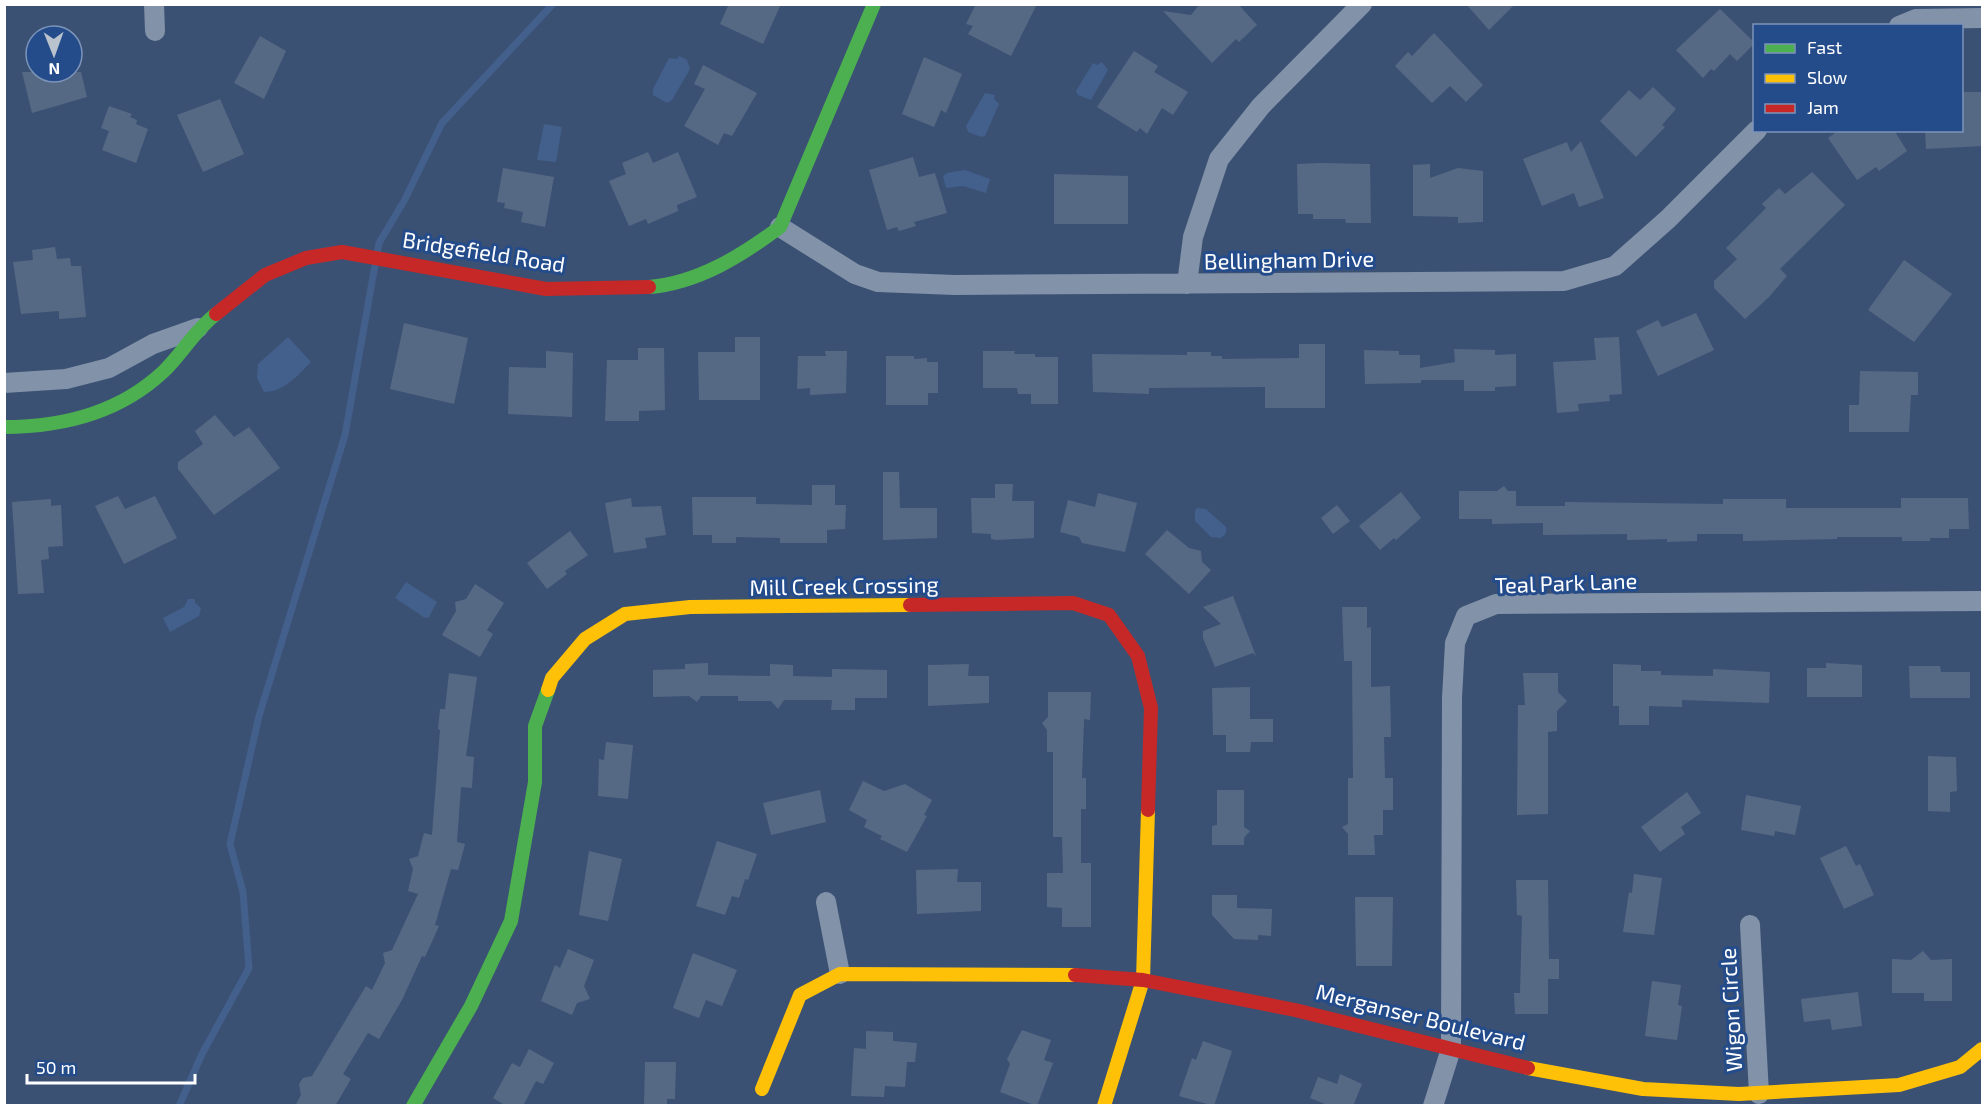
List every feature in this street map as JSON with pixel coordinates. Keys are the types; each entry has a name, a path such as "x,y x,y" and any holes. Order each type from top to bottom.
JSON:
{"street":[{"path":"154,4 155,31"},
{"path":"780,227 874,4"},
{"path":"1187,284 1193,237 1219,159 1261,106 1362,4"},
{"path":"1904,24 1916,19 1983,18"},
{"name":"Bellingham Drive","path":"780,227 855,274 878,282 955,285 1564,280 1615,266 1668,219 1755,132"},
{"name":"Bridgefield Road","path":"4,427 35,427 70,421 99,412 128,398 162,372 198,328 265,275 306,258 342,252 546,289 631,289 673,285 711,270 748,250 780,227"},
{"name":"Bridgefield Road","path":"4,383 66,380 109,368 153,344 198,328"},
{"name":"Teal Park Lane","path":"1433,1106 1451,1049 1452,698 1455,643 1466,616 1496,604 1983,601"},
{"name":"Mill Creek Crossing","path":"413,1106 471,1006 511,921 535,782 535,726 552,678 585,639 625,614 690,607 1073,603 1109,615 1138,656 1151,708 1143,980 1104,1106"},
{"path":"826,902 840,974"},
{"name":"Wigon Circle","path":"1750,925 1759,1094"},
{"name":"Merganser Boulevard","path":"762,1089 800,995 840,974 1096,975 1143,980 1295,1010 1525,1067 1643,1089 1759,1094 1899,1085 1960,1067 1983,1049"}],"water":[{"path":"679,56 687,60 690,69 672,100 667,103 653,95 653,89 669,58 677,59"},
{"path":"1102,62 1108,70 1091,100 1078,95 1076,91 1093,63 1097,65"},
{"path":"985,93 995,95 994,99 999,104 985,136 981,137 968,132 966,126"},
{"path":"544,124 562,127 556,162 537,160"},
{"path":"965,170 990,179 986,193 963,186 946,188 943,176 947,173"},
{"path":"288,337 311,362 284,386 264,392 257,378 258,364"},
{"path":"1206,509 1226,527 1226,533 1221,538 1211,537 1195,521 1195,510"},
{"path":"406,582 437,602 429,617 425,618 395,598"},
{"path":"188,599 195,599 195,603 201,608 199,616 170,632 163,618 184,607"}],"building":[{"path":"729,4 781,4 763,44 720,24"},
{"path":"976,4 1037,4 1011,56 968,34 973,26 966,24"},
{"path":"1200,4 1238,4 1257,25 1239,42 1236,39 1212,63 1163,11 1191,15"},
{"path":"1466,4 1515,4 1489,30"},
{"path":"1720,9 1753,41 1753,45 1737,61 1730,54 1714,71 1711,69 1703,78 1676,50"},
{"path":"1434,33 1483,85 1466,102 1450,86 1432,103 1395,66 1408,52 1412,56"},
{"path":"260,36 286,51 264,99 234,83"},
{"path":"1134,51 1158,66 1154,72 1188,92 1173,115 1162,108 1147,134 1140,128 1137,132 1097,107"},
{"path":"924,57 962,74 946,113 941,110 934,127 902,114"},
{"path":"703,65 757,93 732,136 724,133 718,145 684,126 705,89 694,84"},
{"path":"25,84 84,84 87,97 32,113"},
{"path":"1653,87 1676,109 1662,125 1665,127 1636,157 1600,121 1629,90 1640,100"},
{"path":"1963,92 1983,92 1983,146 1926,149 1925,132 1963,132"},
{"path":"220,99 244,154 203,172 177,115"},
{"path":"109,106 132,114 130,117 137,120 136,124 148,129 136,163 102,150 109,131 101,128"},
{"path":"1836,132 1895,132 1907,151 1879,171 1876,167 1857,180 1828,138"},
{"path":"1581,141 1604,198 1579,207 1574,193 1542,206 1523,159 1567,142 1571,152"},
{"path":"648,152 653,163 678,152 697,197 677,205 678,211 648,224 646,219 629,226 609,181 626,174 622,163"},
{"path":"913,157 919,177 935,173 947,213 914,222 916,226 899,231 897,227 887,230 869,170"},
{"path":"1297,164 1370,164 1371,223 1346,223 1345,219 1313,219 1313,214 1298,214"},
{"path":"1430,164 1430,178 1458,168 1483,171 1483,222 1458,223 1458,217 1413,216 1413,165"},
{"path":"503,168 554,177 545,227 521,222 523,212 504,208 505,203 497,202"},
{"path":"1812,172 1845,205 1780,269 1787,276 1745,319 1714,288 1714,281 1737,259 1726,248 1766,208 1762,204 1779,188 1785,194"},
{"path":"1054,174 1128,176 1128,224 1054,224"},
{"path":"55,247 57,259 70,258 71,266 81,266 86,317 59,319 59,311 21,314 13,262 33,260 32,250"},
{"path":"1904,260 1952,294 1914,342 1868,310"},
{"path":"1696,313 1714,350 1658,376 1636,331 1658,320 1662,327"},
{"path":"404,323 468,338 454,404 390,389"},
{"path":"735,337 760,337 760,400 699,400 698,352 735,352"},
{"path":"1619,337 1622,394 1609,395 1610,401 1578,404 1579,411 1557,413 1553,362 1596,360 1594,338"},
{"path":"1299,344 1325,344 1325,408 1265,408 1265,387 1149,388 1149,394 1093,392 1092,354 1187,355 1187,352 1211,352 1211,356 1222,356 1222,359 1299,358"},
{"path":"638,348 664,348 665,410 639,411 639,421 605,421 607,360 638,360"},
{"path":"1454,349 1495,350 1495,355 1516,354 1516,386 1495,387 1495,391 1464,391 1464,380 1365,384 1364,350 1399,351 1399,355 1420,355 1420,368 1455,362"},
{"path":"546,351 573,353 572,417 508,414 509,367 546,368"},
{"path":"825,351 847,351 846,393 810,395 810,388 797,389 798,356 826,356"},
{"path":"983,351 1015,351 1014,354 1035,354 1035,357 1058,357 1058,404 1031,404 1031,394 1018,394 1017,388 983,388"},
{"path":"886,356 914,356 914,359 927,358 927,362 938,362 938,393 928,393 928,405 886,405"},
{"path":"1860,371 1918,372 1918,395 1911,395 1909,432 1849,432 1849,405 1859,405"},
{"path":"215,415 234,437 249,427 280,468 214,515 178,469 178,462 203,444 195,431"},
{"path":"883,472 899,472 900,508 937,508 937,538 883,540"},
{"path":"995,484 1013,484 1012,501 1034,501 1034,538 997,540 991,539 991,534 972,533 971,498 995,498"},
{"path":"812,485 835,485 835,505 846,505 845,529 827,530 827,543 780,543 780,538 736,537 736,543 712,543 712,535 693,535 692,497 756,497 756,504 812,505"},
{"path":"1504,486 1508,491 1516,491 1516,506 1565,506 1565,502 1723,504 1723,499 1786,499 1786,508 1901,508 1901,498 1968,498 1969,529 1949,529 1949,538 1930,538 1930,541 1902,541 1902,537 1837,537 1837,539 1743,541 1743,534 1697,534 1697,541 1667,542 1667,539 1627,540 1627,534 1543,535 1543,523 1492,524 1492,519 1459,519 1459,491 1497,491"},
{"path":"1401,492 1421,518 1396,540 1394,538 1380,550 1359,526"},
{"path":"1098,493 1137,503 1125,552 1082,543 1079,537 1060,532 1068,500 1095,507"},
{"path":"118,496 125,509 155,496 177,538 124,564 95,506"},
{"path":"631,498 632,507 661,506 666,535 645,538 647,548 614,553 605,503"},
{"path":"51,499 51,506 61,505 63,546 48,547 49,559 41,560 44,593 18,594 12,502"},
{"path":"1337,505 1350,521 1333,534 1321,518"},
{"path":"1167,530 1189,548 1201,551 1202,562 1211,570 1189,594 1145,554"},
{"path":"570,531 588,555 565,571 567,574 547,589 527,563"},
{"path":"475,584 504,603 487,630 493,634 480,657 442,635 456,611 455,602 466,599"},
{"path":"1233,596 1256,656 1253,653 1215,667 1203,638 1203,631 1221,624 1203,607"},
{"path":"1342,607 1367,607 1367,628 1371,627 1371,687 1390,686 1391,737 1384,737 1385,778 1393,778 1393,810 1383,810 1383,835 1374,835 1375,855 1348,855 1348,834 1342,827 1348,824 1348,778 1353,778 1352,661 1344,661"},
{"path":"708,663 708,675 770,676 770,664 793,665 793,676 832,677 832,669 887,670 887,698 855,698 855,710 831,710 832,700 784,700 778,709 771,701 738,701 738,696 701,696 697,702 689,696 653,697 653,670 685,669 685,664"},
{"path":"1826,663 1862,665 1862,697 1807,697 1807,668 1826,668"},
{"path":"969,664 968,676 989,676 989,703 928,706 928,665"},
{"path":"1613,664 1641,665 1641,671 1661,671 1661,675 1713,676 1713,669 1770,672 1769,703 1682,700 1682,707 1649,706 1649,725 1619,725 1619,706 1613,706"},
{"path":"1909,666 1940,666 1941,672 1970,672 1970,698 1910,698"},
{"path":"449,673 477,677 466,756 474,757 472,788 461,787 457,842 465,844 458,870 451,869 435,925 439,926 425,957 422,956 402,1000 379,1039 368,1033 343,1074 351,1079 335,1106 295,1106 301,1095 299,1084 303,1078 312,1076 366,986 372,990 385,963 383,953 392,950 418,894 408,891 413,869 409,859 418,856 424,833 432,835 440,709 445,709"},
{"path":"1523,673 1558,673 1558,692 1567,701 1557,711 1557,731 1548,732 1548,814 1517,815 1518,705 1525,705"},
{"path":"1250,687 1250,719 1273,719 1273,742 1251,742 1250,752 1226,752 1226,735 1213,735 1212,688"},
{"path":"1048,692 1091,692 1090,720 1084,719 1082,778 1086,778 1086,809 1081,809 1081,863 1091,863 1091,927 1062,927 1062,908 1047,907 1047,873 1063,873 1062,837 1053,837 1053,752 1047,752 1047,730 1042,723 1048,717"},
{"path":"606,742 633,745 628,799 598,796 599,759 604,760"},
{"path":"1928,756 1956,757 1957,791 1950,792 1950,812 1928,811"},
{"path":"863,781 884,791 905,784 932,800 924,815 927,816 907,852 880,839 882,836 864,827 867,820 849,810"},
{"path":"820,790 826,822 771,835 763,803"},
{"path":"1217,790 1244,790 1244,827 1250,831 1244,838 1244,845 1212,845 1212,826 1217,825"},
{"path":"1687,792 1701,813 1681,827 1685,834 1660,852 1641,827"},
{"path":"1746,795 1801,806 1795,835 1775,831 1774,836 1741,830"},
{"path":"717,841 757,854 739,898 732,896 725,915 696,906"},
{"path":"1846,846 1856,866 1860,864 1874,895 1844,909 1820,858"},
{"path":"589,851 622,859 608,921 579,915"},
{"path":"958,869 957,882 981,882 981,911 917,914 916,870"},
{"path":"1634,874 1662,878 1654,935 1623,932"},
{"path":"1516,880 1548,880 1549,959 1559,959 1559,979 1548,979 1548,1014 1515,1014 1514,993 1520,993 1522,916 1517,915"},
{"path":"1212,895 1237,895 1237,908 1272,909 1271,936 1258,935 1258,940 1234,939 1212,915"},
{"path":"1355,897 1393,897 1392,966 1356,966"},
{"path":"568,949 594,960 584,986 590,999 577,1003 572,1015 541,1001 555,965 560,968"},
{"path":"1923,951 1931,960 1952,959 1952,1001 1924,1001 1924,993 1892,993 1892,959 1911,960"},
{"path":"693,953 737,970 722,1006 706,1000 699,1018 673,1008"},
{"path":"1652,981 1681,985 1678,1005 1682,1006 1677,1040 1645,1036"},
{"path":"1858,992 1862,1026 1832,1030 1830,1019 1804,1022 1801,999"},
{"path":"1022,1030 1051,1040 1044,1060 1053,1063 1037,1106 1000,1092 1010,1064 1007,1059"},
{"path":"866,1031 893,1032 893,1041 917,1043 915,1062 907,1062 905,1087 885,1086 884,1097 851,1096 854,1048 866,1049"},
{"path":"1203,1041 1232,1051 1214,1106 1179,1096 1192,1058 1196,1060"},
{"path":"529,1049 554,1063 543,1084 536,1081 523,1106 506,1106 493,1098 512,1063 520,1067"},
{"path":"645,1062 676,1062 675,1099 667,1099 667,1106 644,1106"},
{"path":"1340,1074 1362,1084 1353,1106 1330,1106 1310,1098 1318,1077 1337,1084"}],"waterway":[{"path":"377,254 379,243 404,201 442,123 553,4"},
{"path":"179,1106 202,1054 249,968 243,892 230,844 259,716 345,435 375,265"}],"traffic: fast":[{"path":"649,287 702,274 734,258 780,227 874,4"},
{"path":"4,427 68,420 89,415 128,398 163,372 216,314"},
{"path":"413,1106 471,1006 511,921 535,782 535,726 548,690"}],"traffic: slow":[{"path":"548,690 552,678 585,639 625,614 690,607 910,605"},
{"path":"1104,1106 1143,980 1148,810"},
{"path":"762,1089 800,995 840,974 1075,975"},
{"path":"1528,1068 1643,1089 1739,1094 1899,1085 1960,1067 1982,1049"}],"traffic: jam":[{"path":"216,314 265,275 306,258 342,252 546,289 649,287"},
{"path":"910,605 1073,603 1109,615 1138,656 1151,708 1148,810"},
{"path":"1075,975 1143,980 1295,1010 1528,1068"}]}
